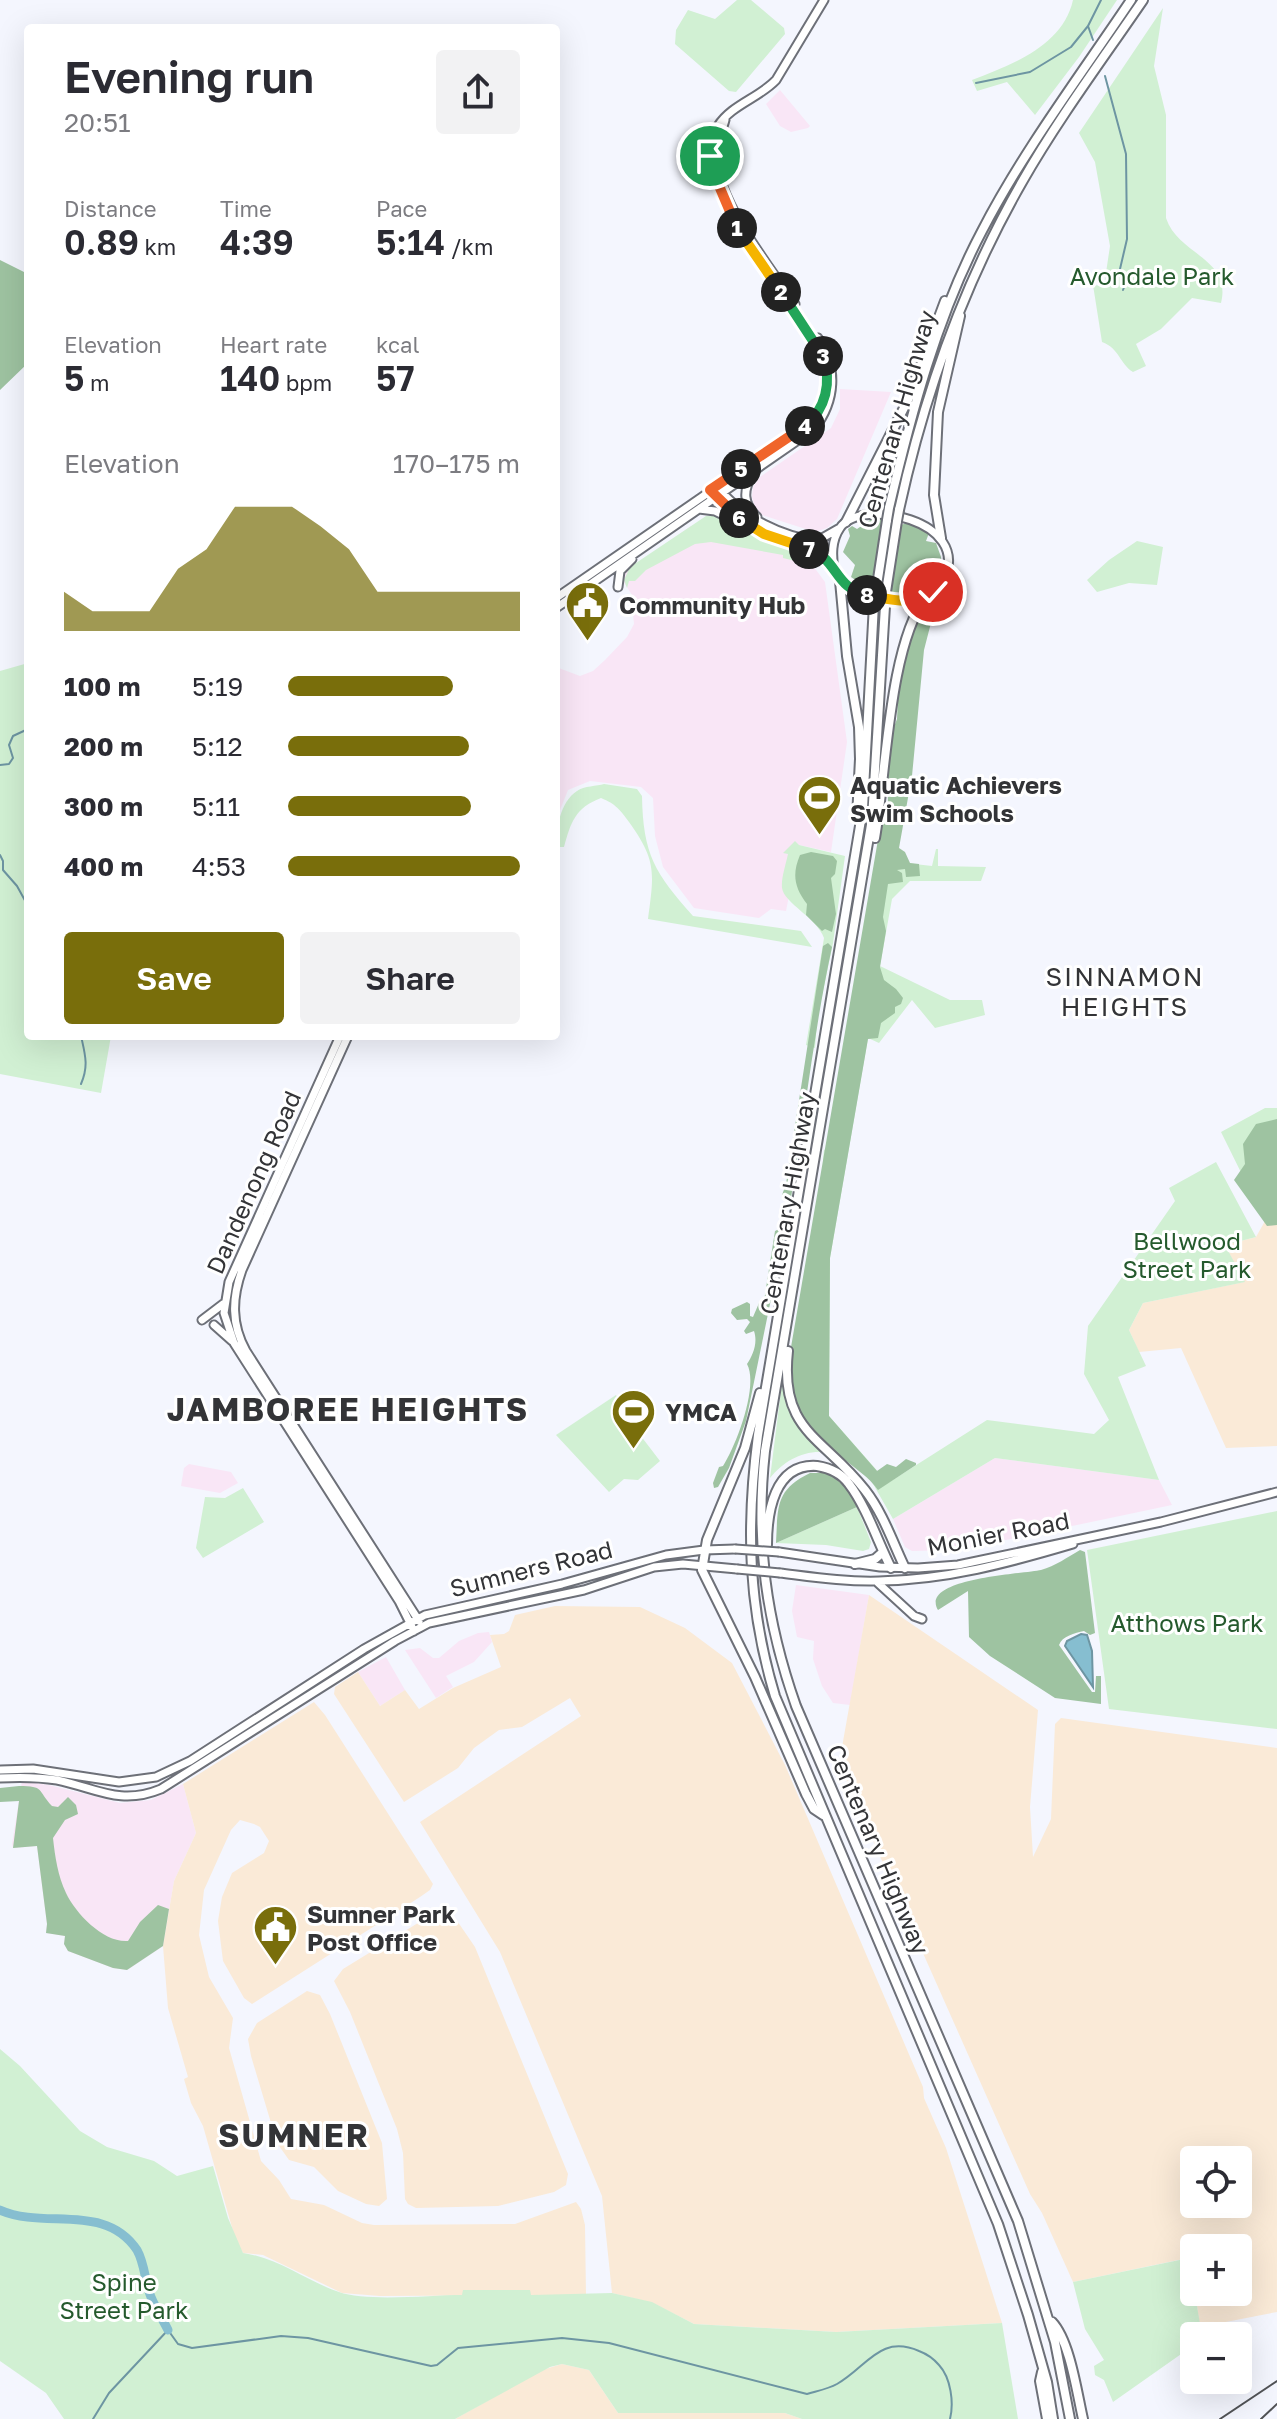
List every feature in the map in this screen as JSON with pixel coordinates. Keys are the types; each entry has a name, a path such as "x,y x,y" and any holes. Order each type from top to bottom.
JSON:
{"highway":[{"name":"Centenary Highway","path":"1070,2419 1049,2318 1010,2201 796,1706 782,1663 765,1589 761,1543 763,1476 877,770 880,663 886,592 897,521 894,509 926,372 964,267 1016,169 1131,0"},
{"name":"Centenary Highway","path":"1053,2419 1028,2315 998,2224 775,1696 760,1642 752,1589 749,1526 751,1491 772,1354 859,838 866,777 874,604 887,520 894,509 921,417 959,311 988,247 1023,181 1143,0"},
{"path":"843,525 897,423 951,287 964,267"},
{"path":"941,538 934,495 938,412 961,319 959,311"},
{"path":"840,581 847,656 859,727 856,826 859,838"},
{"path":"863,871 869,867 875,836 888,733 902,660 913,616 926,597"},
{"path":"791,1295 795,1303 786,1377 793,1409 813,1439 867,1492 905,1568"},
{"path":"772,1354 767,1359 758,1406 745,1448 704,1550 702,1565 704,1576 747,1659 806,1794 814,1809 824,1815"},
{"path":"768,1601 769,1512 779,1485 798,1469 822,1467 846,1480 891,1568"},
{"path":"855,1564 875,1559 883,1552"},
{"path":"1049,2318 1058,2328 1065,2348 1083,2419"},
{"path":"1043,2372 1040,2381 1047,2419"}],"main road":[{"path":"560,595 718,491 809,423 821,407 828,377 820,349 736,227 714,174 710,156 718,125 726,116 766,91 776,80 824,0"},
{"path":"560,605 698,509 718,491 800,441 821,420 831,397 832,366 826,349 735,214 719,173 716,155 726,116"},
{"path":"754,471 745,489 745,498 750,509 768,526"},
{"path":"698,509 715,511 777,539 818,552 840,581 849,589 866,595 909,602 926,597 939,586 946,572 948,555 941,538 919,522 863,515 817,541 768,526 739,509 718,491"},
{"path":"718,491 750,526"},
{"path":"834,570 832,550 843,525"},
{"path":"618,587 620,571 635,554"},
{"name":"Dandenong Road","path":"338,1040 229,1282 225,1303 226,1325 234,1343 414,1620"},
{"name":"Dandenong Road","path":"346,1040 242,1270 234,1296 234,1319 246,1351 418,1629"},
{"path":"202,1320 225,1303"},
{"path":"214,1325 234,1343"},
{"name":"Monier Road","path":"905,1568 965,1564 1161,1522 1277,1492"},
{"name":"Monier Road","path":"910,1579 981,1570 1099,1535"},
{"name":"Sumners Road","path":"0,1778 25,1776 55,1780 129,1798 161,1789 207,1755 414,1620 653,1558 735,1549 905,1568"},
{"name":"Sumners Road","path":"317,1684 418,1629 445,1619 584,1590 654,1567 702,1565 876,1581 910,1579"},
{"path":"876,1581 914,1616 922,1619"},
{"name":"Sumners Road","path":"0,1770 33,1769 133,1782 167,1774 207,1755"}],"shaded area":[{"path":"780,90 810,126 808,128 791,132 780,126 766,104"},
{"path":"840,389 891,392 837,519 827,528 815,532 762,515 755,507 753,487 760,477 831,428 840,409"},
{"path":"691,526 808,559 825,582 847,742 831,852 799,845 786,911 771,909 759,918 694,908 663,867 655,836 653,798 641,787 590,781 568,790 560,810 560,668 580,676 593,671 627,637 634,624 633,614 639,606 623,581 625,572"},
{"path":"1277,1220 1277,1446 1226,1448 1181,1348 1139,1352 1129,1330 1143,1303 1244,1282 1225,1245 1256,1237 1265,1221"},
{"path":"995,1458 1159,1480 1172,1505 958,1550 912,1551 905,1547 893,1519"},
{"path":"189,1464 231,1472 238,1483 220,1493 181,1486 184,1468"},
{"path":"796,1585 869,1595 850,1705 833,1703 822,1686 813,1659 814,1641 797,1637 792,1611"},
{"path":"869,1595 1038,1710 1030,1807 1033,1857 1051,1819 1055,1724 1061,1718 1277,1748 1277,2312 1226,2322 1199,2322 1197,2306 1252,2306 1252,2234 1180,2234 1180,2260 1073,2282 1042,2213 1030,2194 839,1764"},
{"path":"555,1606 640,1607 685,1628 732,1663 785,1765 923,2087 924,2098 946,2148 1002,2323 836,2332 694,2324 653,2303 612,2293 602,2196 500,1952 420,1822 581,1716 570,1698 522,1727 499,1730 474,1748 458,1768 404,1802 334,1694 335,1687 358,1672 380,1706 405,1690 419,1709 453,1688 501,1667 490,1635 509,1631 515,1615"},
{"path":"489,1632 492,1642 474,1662 446,1676 453,1687 436,1698 405,1650 420,1648 433,1658 439,1658 459,1641"},
{"path":"386,1657 405,1690 380,1706 358,1672"},
{"path":"314,1702 433,1884 420,1897 252,2004 244,1998 223,1961 218,1921 222,1897 232,1873 264,1853 269,1841 260,1827 254,1824 240,1820 231,1830 204,1890 199,1935 209,1977 233,2018 229,2048 261,2161 291,2199 324,2205 362,2223 374,2225 515,2224 576,2202 585,2225 586,2295 380,2296 342,2293 263,2255 243,2253 235,2238 203,2126 191,2103 184,2079 188,2077 168,2008 163,1946 174,1881 196,1833 183,1784"},
{"path":"22,1781 120,1803 151,1800 183,1784 196,1833 174,1881 163,1946 127,1970 68,1951 64,1944 65,1936 46,1933 37,1846 13,1848 12,1844"},
{"path":"444,1907 449,1909 475,1947 568,2174 566,2185 554,2192 498,2206 416,2208 405,2199 403,2153 397,2129 350,2012 334,1981 343,1969"},
{"path":"307,1991 320,1995 330,2014 382,2143 387,2199 379,2206 366,2204 338,2191 314,2167 289,2160 277,2143 248,2039 257,2023"},
{"path":"562,2364 589,2370 618,2413 785,2413 802,2419 455,2419 542,2370"}],"green space":[{"path":"737,0 751,0 784,28 785,34 736,92 729,91 675,44 676,30 688,10 715,19"},
{"path":"1073,0 1117,0 1035,115 1007,82 977,91 972,80 1003,68 1047,42 1067,16"},
{"name":"Avondale Park","path":"1163,8 1154,66 1166,115 1166,218 1181,241 1212,266 1219,276 1221,303 1192,298 1161,329 1136,344 1146,366 1133,372 1112,348 1102,342 1093,285 1104,286 1110,246 1095,162 1079,133"},
{"path":"0,260 24,272 24,367 0,390"},
{"path":"706,516 715,516 783,547 813,556 816,566 783,558 783,555 711,542 695,544 646,570 635,581 629,581 627,588 624,580 630,567"},
{"path":"873,518 883,518 873,592 851,577 855,565 843,552 850,536 848,529 852,526 857,529"},
{"path":"908,523 929,533 926,541 936,543 941,557 941,574 931,586 919,592 891,596 900,525"},
{"path":"1137,541 1163,547 1157,585 1129,583 1097,592 1087,580"},
{"path":"948,584 952,588 943,596 944,604 933,615 924,650 914,779 911,781 899,848 905,852 910,863 919,864 920,876 906,877 905,869 897,870 902,873 903,882 888,884 883,917 886,931 880,967 884,980 903,998 901,1004 895,1007 895,1013 881,1023 878,1038 868,1039 830,1258 829,1416 877,1471 887,1464 896,1467 906,1459 916,1463 878,1490 820,1438 798,1412 791,1391 790,1353 881,822 888,804 887,776 892,732 897,719 898,697 911,633 917,616"},
{"path":"24,664 24,1040 110,1040 101,1093 0,1074 0,671"},
{"path":"604,784 637,789 642,796 645,834 654,862 660,875 693,916 801,931 812,947 648,919 652,890 649,858 638,835 614,805 601,798 585,806 572,823 564,847 560,847 563,809 571,796 587,787"},
{"path":"795,841 799,845 845,856 815,1048 806,1045 824,938 815,924 788,899 782,888 788,854 783,853"},
{"name":"Bellwood Street Park","path":"936,849 938,866 986,867 981,881 910,881 892,899 880,966 950,1000 982,1000 985,1015 935,1028 912,1000 879,1043 868,1038 830,1258 829,1416 888,1483 987,1420 1094,1434 1109,1420 1084,1374 1088,1326 1175,1201 1169,1188 1216,1162 1256,1237 1225,1245 1245,1282 1143,1303 1129,1330 1146,1366 1118,1377 1159,1480 995,1458 893,1519 868,1475 802,1398 825,1166 824,1150 829,1148 880,860 932,866"},
{"path":"811,852 833,856 837,861 835,874 831,878 836,914 832,932 822,931 806,915 807,904 797,886 795,874 800,855"},
{"path":"828,943 832,947 791,1198 784,1200 782,1195 823,946"},
{"path":"1265,1108 1277,1108 1277,1220 1265,1221 1221,1132"},
{"path":"1277,1119 1277,1225 1267,1226 1234,1180 1245,1164 1243,1144 1256,1124"},
{"path":"785,1212 786,1226 746,1421 729,1468 718,1487 714,1488 719,1467 728,1457 744,1416 750,1386 747,1364 755,1344 754,1331 746,1334 744,1331 750,1322 747,1319 737,1320 731,1313 732,1309 747,1302 750,1304 750,1316 753,1317 759,1303 764,1301 775,1231 781,1228"},
{"path":"783,1375 787,1403 799,1428 822,1452 807,1453 793,1459 770,1478"},
{"path":"616,1395 634,1427 660,1461 638,1480 624,1479 609,1492 556,1435"},
{"path":"810,1473 831,1473 848,1490 857,1507 776,1543 778,1510 784,1493"},
{"path":"243,1488 264,1522 203,1558 196,1548 205,1497 225,1498"},
{"path":"857,1507 871,1542 869,1549 776,1543"},
{"name":"Atthows Park","path":"1277,1511 1277,1729 1109,1709 1087,1550"},
{"path":"1080,1550 1085,1552 1095,1633 1090,1635 1084,1631 1073,1634 1059,1645 1092,1692 1095,1692 1096,1676 1101,1676 1101,1704 1055,1698 990,1656 969,1637 968,1591 938,1610 936,1599 958,1584 1041,1570"},
{"path":"0,1788 37,1788 52,1806 58,1807 68,1797 76,1805 78,1814 65,1820 53,1838 63,1887 84,1918 100,1932 128,1941 140,1922 158,1905 169,1909 163,1946 127,1970 68,1951 64,1944 65,1936 46,1933 37,1846 13,1848 19,1801 0,1802"},
{"name":"Spine Street Park","path":"0,2049 20,2066 80,2131 107,2147 154,2161 177,2176 213,2166 228,2218 243,2253 269,2260 339,2292 382,2297 462,2295 463,2290 530,2290 531,2295 612,2293 652,2302 694,2324 836,2332 1002,2323 1018,2419 802,2419 785,2413 618,2413 589,2370 562,2364 550,2367 455,2419 64,2419 46,2393 0,2361"},
{"path":"1180,2260 1180,2306 1197,2306 1200,2322 1180,2322 1180,2355 1113,2402 1104,2380 1095,2375 1094,2366 1104,2360 1085,2329 1073,2282"}],"water":[{"path":"1081,1634 1087,1635 1092,1651 1093,1687 1065,1646 1067,1641"}],"waterway":[{"path":"976,83 1030,72 1071,47 1088,26 1101,0"},
{"path":"1088,26 1093,40"},
{"path":"1105,76 1126,154 1127,239 1120,269 1125,285 1123,290"},
{"path":"0,765 9,764 13,758 9,745 13,736 24,731"},
{"path":"0,855 3,870 24,899"},
{"path":"81,1084 86,1066 82,1040"},
{"path":"0,2210 36,2218 91,2222 108,2226 124,2235 140,2255 151,2297 168,2330"},
{"path":"93,2419 109,2393 168,2330 178,2344 192,2348 281,2336 308,2338 431,2366 437,2365 458,2348 562,2338 609,2343 807,2394 837,2384 884,2349 906,2347 927,2355 943,2370 950,2391 950,2419"}],"railway":[{"path":"1220,2419 1277,2381"},
{"path":"1261,2419 1277,2404"}],"place":[{"name":"Community Hub","path":"588,643"},
{"name":"Aquatic Achievers Swim Schools","path":"819,837"},
{"name":"YMCA","path":"634,1450"},
{"name":"Sumner Park Post Office","path":"276,1966"}],"district":[{"name":"SINNAMON HEIGHTS","path":"1125,991"},
{"name":"JAMBOREE HEIGHTS","path":"348,1409"},
{"name":"SUMNER","path":"294,2135"}],"route":[{"path":"710,156 714,174 736,227 820,349 828,377 821,407 809,423 710,490 750,526 821,554 849,589 909,602 933,592"}]}
